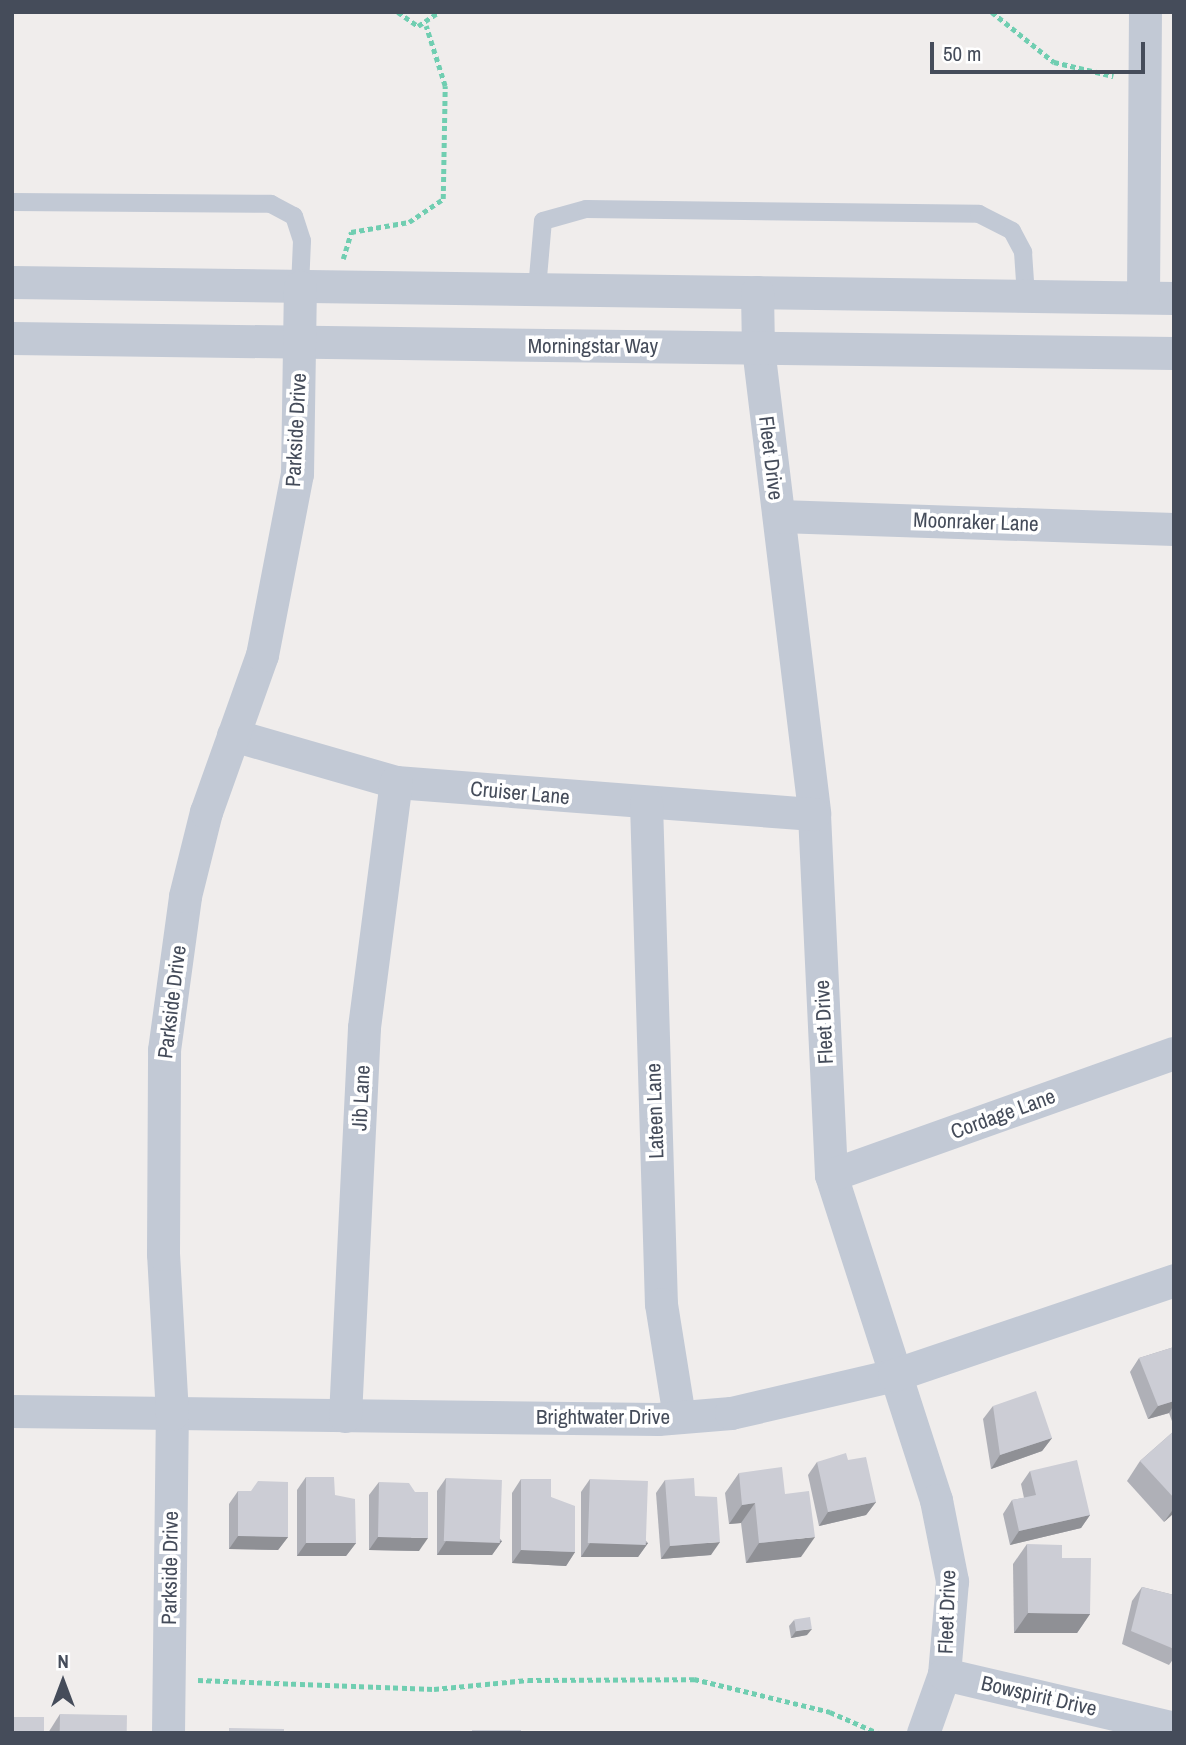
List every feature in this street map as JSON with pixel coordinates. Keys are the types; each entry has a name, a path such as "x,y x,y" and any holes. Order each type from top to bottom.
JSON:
{"street":[{"path":"12,282 1158,297 1144,77 1145,12"},
{"name":"Parkside Drive","path":"168,1733 172,1414 163,1254 164,1050 186,896 233,735 262,655 297,474 300,287"},
{"name":"Fleet Drive","path":"757,292 758,348 814,814 831,1175 945,1532 952,1581 944,1674 923,1733"},
{"name":"Morningstar Way","path":"12,338 299,344 1174,353"},
{"name":"Moonraker Lane","path":"779,516 1174,529"},
{"name":"Cruiser Lane","path":"233,735 396,782 814,814"},
{"name":"Jib Lane","path":"345,1416 364,1027 396,782"},
{"name":"Lateen Lane","path":"646,803 661,1304 679,1417"},
{"name":"Cordage Lane","path":"831,1175 1174,1053"},
{"name":"Brightwater Drive","path":"12,1411 679,1417 817,1397 894,1375 1174,1280"},
{"name":"Bowspirit Drive","path":"944,1674 1174,1728"}],"lane":[{"path":"12,202 271,204 294,216 302,241 300,287"},
{"path":"537,289 543,221 599,209 979,214 1012,231 1023,252 1026,296"}],"path":[{"path":"398,12 410,24 426,26"},
{"path":"426,26 439,12"},
{"path":"992,12 1054,62 1144,77"},
{"path":"343,287 343,243 351,232 409,222 443,199 448,184 445,86 426,26"},
{"path":"169,1680 434,1689 528,1680 694,1679 830,1712 878,1733"}],"building":[{"path":"1174,1347 1174,1401 1158,1406 1139,1358"},
{"path":"1036,1391 1052,1438 1000,1455 993,1406"},
{"path":"1174,1431 1174,1498 1140,1461"},
{"path":"846,1453 848,1460 866,1457 876,1502 828,1512 817,1462"},
{"path":"1077,1460 1090,1515 1019,1531 1012,1500 1036,1495 1030,1471"},
{"path":"782,1467 785,1494 809,1491 815,1537 759,1543 755,1503 742,1505 739,1473"},
{"path":"306,1477 334,1477 335,1495 355,1499 356,1543 306,1543"},
{"path":"446,1478 502,1480 500,1543 444,1541"},
{"path":"694,1478 695,1496 717,1497 720,1542 670,1546 665,1480"},
{"path":"521,1479 551,1479 551,1497 575,1506 575,1552 521,1550"},
{"path":"590,1479 648,1481 646,1545 588,1543"},
{"path":"258,1481 288,1482 288,1537 238,1536 238,1491 251,1491"},
{"path":"379,1482 409,1483 415,1492 428,1492 428,1538 378,1537"},
{"path":"1027,1544 1062,1545 1062,1558 1091,1558 1090,1614 1028,1613"},
{"path":"1142,1587 1174,1595 1174,1649 1131,1631"},
{"path":"810,1617 812,1629 796,1631 794,1620"},
{"path":"60,1714 127,1715 127,1733 60,1733"},
{"path":"12,1717 44,1717 44,1733 12,1733"},
{"path":"229,1728 284,1729 284,1733 229,1733"},
{"path":"472,1730 521,1730 521,1733 472,1733"}]}
